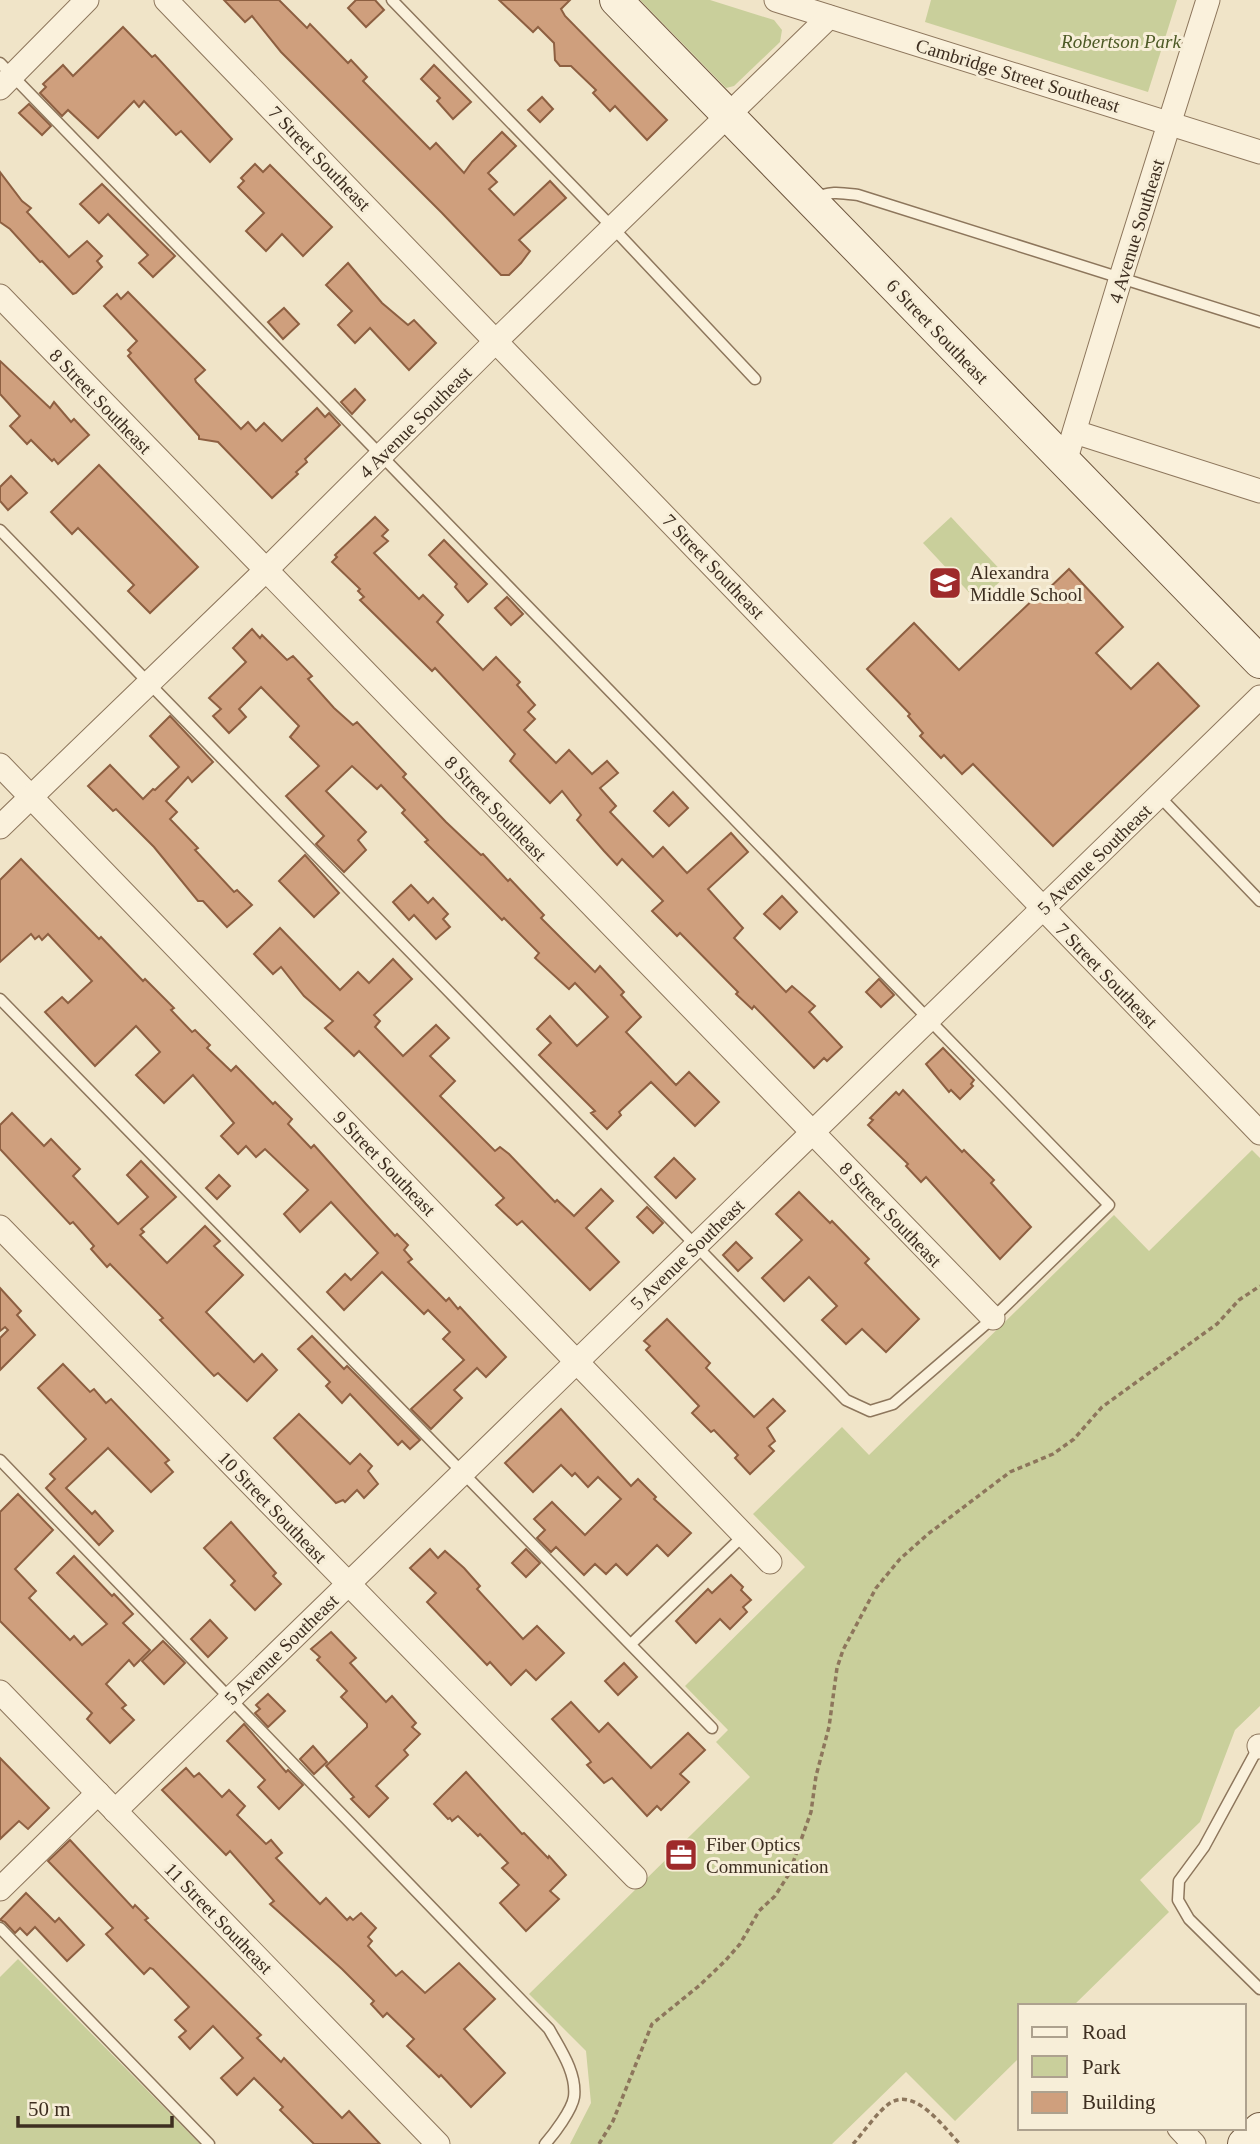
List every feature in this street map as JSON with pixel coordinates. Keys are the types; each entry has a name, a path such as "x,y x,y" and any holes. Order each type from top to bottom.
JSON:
{"street":[{"path":"4,76 87,0"},
{"name":"7 Street Southeast","path":"166,0 1260,1133"},
{"name":"6 Street Southeast","path":"616,0 1260,662"},
{"name":"Cambridge Street Southeast","path":"776,0 1260,152"},
{"name":"4 Avenue Southeast","path":"1065,463 1208,0"},
{"name":"4 Avenue Southeast","path":"0,827 829,17"},
{"name":"8 Street Southeast","path":"0,296 993,1318"},
{"path":"1075,432 1260,491"},
{"name":"5 Avenue Southeast","path":"115,1811 1260,697"},
{"name":"9 Street Southeast","path":"0,765 770,1562"},
{"name":"10 Street Southeast","path":"0,1227 635,1877"},
{"name":"11 Street Southeast","path":"0,1692 439,2144"},
{"path":"0,1889 98,1793"},
{"path":"1244,2144 1260,2129"},
{"path":"1181,2130 1194,2144"}],"lane":[{"path":"392,0 755,379"},
{"path":"0,530 846,1400 870,1411 892,1404 993,1318 1109,1205 382,455 4,76"},
{"path":"811,201 823,194 841,192 858,195 1260,322"},
{"path":"1159,796 1260,901"},
{"path":"1250,891 1260,881"},
{"path":"0,999 464,1471 712,1728"},
{"path":"0,1460 550,2029 569,2065 574,2098 557,2130 545,2144"},
{"path":"631,1644 744,1535"},
{"path":"1260,1746 1204,1847 1179,1881 1178,1900 1189,1919 1260,1989"},
{"path":"0,1928 209,2144"}],"path":[{"path":"599,2144 613,2121 652,2024 725,1961 789,1874 811,1812 816,1776 829,1727 837,1668 843,1650 876,1588 900,1559 928,1534 1010,1472 1053,1454 1074,1439 1102,1407 1217,1324 1239,1300 1260,1286"},
{"path":"853,2144 891,2103 907,2099 921,2105 960,2144"}],"green space":[{"path":"640,0 710,0 774,20 782,30 780,42 734,86 726,88"},
{"name":"Robertson Park","path":"931,0 1177,0 1148,92 925,22"},
{"path":"951,517 1006,576 978,602 923,543"},
{"path":"1252,1150 1260,1158 1260,1706 1235,1730 1200,1822 1140,1880 1169,1912 1075,2004 1018,2004 1018,2059 955,2121 906,2072 832,2144 570,2144 591,2103 586,2051 529,1994 750,1777 716,1742 728,1730 685,1686 805,1567 753,1514 842,1427 869,1455 1114,1215 1149,1251"},
{"path":"18,1959 200,2144 0,2144 0,1977"}],"building":[{"path":"224,0 279,0 307,28 310,24 348,63 351,60 367,77 363,81 430,149 436,143 464,173 502,132 516,146 488,173 497,182 489,189 514,215 550,181 566,198 519,240 530,251 521,263 509,275 501,275 281,52 252,16 245,22"},
{"path":"356,0 375,0 384,10 366,27 348,8"},
{"path":"499,0 570,0 561,9 565,16 667,120 647,140 615,106 610,111 593,93 596,90 571,66 560,66 555,60 554,43 538,27 533,32"},
{"path":"123,27 152,57 155,55 232,139 210,162 181,131 176,135 144,101 139,107 134,101 98,138 68,110 62,116 40,93 46,87 43,84 63,65 73,76"},
{"path":"434,65 471,102 453,119 437,101 440,98 421,79"},
{"path":"542,97 553,109 540,122 528,110"},
{"path":"29,104 51,126 42,135 19,113"},
{"path":"255,164 263,172 270,165 332,227 303,256 282,234 266,251 246,231 264,213 238,187 244,181 241,178"},
{"path":"0,172 22,201 31,208 27,212 69,257 87,241 102,256 97,261 102,267 76,293 73,294 0,222"},
{"path":"102,184 175,256 153,277 139,263 148,255 108,214 99,223 80,204"},
{"path":"348,263 382,303 408,325 414,320 436,343 409,370 370,328 355,343 338,325 352,311 326,285"},
{"path":"128,292 205,370 195,379 196,382 241,429 248,422 256,431 264,423 282,441 317,408 325,417 329,413 340,425 305,459 307,462 296,472 298,474 272,498 218,442 199,439 128,356 131,353 128,350 137,341 104,306 117,294 121,299"},
{"path":"284,308 299,324 283,339 268,322"},
{"path":"0,361 50,408 54,402 71,422 74,419 89,435 58,464 31,440 27,444 10,426 20,416 0,394"},
{"path":"355,389 365,400 352,414 341,402"},
{"path":"99,465 198,567 150,613 128,591 134,585 78,528 72,534 51,512"},
{"path":"11,476 27,493 8,510 0,501 0,487"},
{"path":"375,517 388,530 382,536 388,541 374,553 419,599 423,595 443,615 437,622 483,670 496,657 520,682 517,685 535,705 528,712 535,719 524,730 556,763 569,750 592,774 607,761 618,773 600,788 616,806 610,812 653,857 663,847 687,873 731,833 748,852 708,889 743,928 734,938 786,992 792,986 815,1006 809,1012 842,1047 827,1061 824,1058 814,1068 754,1006 752,1009 736,994 738,992 680,933 677,936 652,911 663,901 622,859 617,865 604,851 577,820 581,815 562,791 550,803 510,761 515,754 435,668 432,671 360,600 364,597 358,591 360,589 332,562 337,557 335,555"},
{"path":"444,540 487,584 468,602 455,587 457,584 429,555"},
{"path":"1069,569 1123,627 1096,653 1131,689 1158,663 1199,706 1053,846 973,764 962,774 944,755 941,758 920,736 923,733 908,716 910,714 867,669 914,623 959,670"},
{"path":"507,597 523,614 511,625 495,608"},
{"path":"252,629 260,638 262,635 287,660 293,656 312,676 308,679 334,708 353,725 357,722 406,774 403,777 446,822 483,854 508,881 510,879 544,915 541,918 595,972 600,966 624,992 621,995 641,1017 626,1032 676,1085 689,1072 719,1102 695,1126 651,1082 619,1112 621,1115 607,1129 591,1113 595,1111 539,1055 551,1043 537,1029 550,1016 577,1046 608,1017 575,983 569,989 535,958 539,953 504,918 502,920 425,842 428,840 402,813 405,810 381,785 377,789 352,766 326,791 366,832 358,840 366,850 344,872 316,844 324,836 286,796 319,766 290,737 299,726 261,687 239,709 246,717 229,733 213,716 221,709 209,698 246,662 233,648"},
{"path":"170,716 213,762 192,782 188,777 166,801 177,812 170,819 234,892 237,890 252,905 227,927 203,901 198,901 154,847 116,809 113,811 88,786 110,765 143,799 155,790 179,767 150,736"},
{"path":"673,792 688,808 669,826 654,811"},
{"path":"305,855 339,893 314,917 279,881"},
{"path":"21,859 99,939 101,937 143,981 145,979 174,1008 171,1010 192,1032 195,1030 210,1045 207,1048 231,1071 236,1066 273,1104 275,1102 292,1119 288,1124 311,1148 314,1145 395,1236 397,1234 408,1245 404,1250 412,1259 408,1262 446,1301 449,1298 458,1309 460,1307 506,1357 486,1377 477,1368 454,1390 462,1398 431,1429 411,1409 464,1360 443,1339 450,1332 428,1310 424,1314 382,1272 344,1310 327,1292 345,1274 351,1280 378,1253 331,1202 300,1232 284,1214 308,1190 265,1149 256,1157 246,1146 238,1154 221,1136 234,1123 193,1075 164,1103 136,1075 160,1052 136,1026 95,1066 45,1012 62,997 68,1003 92,981 48,934 42,940 39,936 35,939 31,934 0,962 0,880"},
{"path":"411,885 428,903 433,898 448,914 443,919 450,927 436,939 414,915 409,920 393,902"},
{"path":"782,896 797,912 780,929 764,914"},
{"path":"280,928 340,990 358,972 369,983 393,959 412,979 374,1015 380,1021 375,1027 403,1056 436,1025 449,1038 430,1056 455,1081 440,1096 495,1151 500,1147 509,1154 555,1202 557,1200 574,1216 601,1189 613,1201 586,1228 619,1262 590,1290 522,1221 517,1225 496,1205 504,1198 359,1051 354,1056 325,1028 333,1021 304,996 281,967 273,974 254,954"},
{"path":"879,979 894,995 881,1007 866,992"},
{"path":"943,1048 974,1080 971,1084 973,1086 960,1099 951,1090 949,1092 926,1064"},
{"path":"903,1090 962,1152 964,1150 994,1180 991,1183 1031,1227 1000,1259 926,1177 921,1182 906,1166 908,1164 868,1125 873,1120 870,1118 896,1092 899,1095"},
{"path":"12,1113 44,1146 51,1139 80,1169 73,1176 118,1224 148,1197 127,1175 141,1161 176,1197 141,1229 144,1232 140,1235 167,1263 205,1226 220,1241 214,1246 243,1275 206,1312 254,1362 262,1354 277,1370 247,1401 218,1373 214,1376 110,1264 107,1267 91,1249 94,1246 73,1222 70,1224 0,1149 0,1125"},
{"path":"674,1158 695,1179 676,1198 655,1177"},
{"path":"219,1175 230,1186 217,1199 206,1188"},
{"path":"799,1192 869,1259 865,1263 919,1319 886,1352 862,1329 846,1344 822,1320 837,1306 809,1277 784,1301 762,1278 802,1240 776,1214"},
{"path":"647,1207 663,1223 653,1233 637,1217"},
{"path":"736,1242 752,1258 738,1271 723,1255"},
{"path":"0,1288 21,1311 17,1315 35,1335 0,1370 0,1338 8,1330 5,1327 0,1331"},
{"path":"667,1319 710,1363 706,1368 754,1417 773,1399 785,1411 767,1428 775,1441 769,1446 774,1451 750,1474 735,1458 738,1455 714,1430 711,1432 692,1413 699,1406 646,1350 650,1346 644,1341"},
{"path":"312,1336 344,1369 347,1366 420,1440 410,1449 402,1441 398,1445 350,1394 342,1403 326,1386 330,1382 298,1349"},
{"path":"63,1364 90,1392 94,1389 106,1403 111,1399 169,1460 165,1463 173,1472 151,1492 108,1448 66,1488 92,1514 95,1511 113,1531 99,1545 46,1488 55,1479 50,1474 86,1439 38,1388"},
{"path":"561,1409 631,1486 638,1479 656,1497 654,1499 691,1533 668,1556 657,1545 627,1575 616,1564 606,1574 595,1564 584,1575 556,1547 551,1552 537,1538 545,1530 534,1519 552,1502 585,1535 621,1499 598,1477 588,1487 575,1473 572,1476 561,1465 533,1492 505,1463"},
{"path":"299,1414 350,1464 360,1454 372,1466 368,1471 378,1484 364,1498 357,1490 345,1502 343,1500 336,1503 274,1438"},
{"path":"18,1494 53,1530 15,1569 36,1591 29,1598 70,1640 74,1636 82,1645 107,1624 57,1573 74,1556 133,1614 123,1623 150,1650 134,1666 129,1660 106,1684 126,1705 122,1708 134,1720 110,1743 87,1719 92,1713 0,1621 0,1512"},
{"path":"231,1522 276,1573 273,1576 281,1584 255,1610 231,1585 235,1581 204,1548"},
{"path":"430,1549 438,1558 445,1551 464,1568 480,1586 477,1589 523,1639 537,1626 564,1653 536,1680 526,1670 511,1685 490,1662 487,1665 427,1602 436,1593 410,1568"},
{"path":"526,1549 540,1563 526,1577 512,1563"},
{"path":"731,1575 751,1600 743,1607 747,1612 730,1629 720,1619 696,1643 676,1621 708,1589 712,1593"},
{"path":"210,1620 227,1638 208,1657 191,1639"},
{"path":"331,1632 356,1658 350,1663 386,1702 392,1696 416,1723 412,1727 420,1734 404,1750 408,1755 376,1786 388,1798 369,1817 351,1799 354,1797 326,1766 367,1727 341,1697 347,1691 317,1660 320,1657 311,1649"},
{"path":"163,1641 185,1663 164,1684 142,1661"},
{"path":"624,1663 637,1677 618,1695 605,1681"},
{"path":"268,1694 285,1711 268,1727 255,1713 260,1709 256,1705"},
{"path":"571,1702 599,1732 608,1723 651,1768 688,1733 705,1750 680,1774 689,1782 661,1810 657,1806 647,1816 612,1778 604,1783 587,1765 591,1762 589,1759 552,1719"},
{"path":"244,1724 286,1772 288,1770 303,1785 279,1809 258,1787 265,1780 227,1741"},
{"path":"313,1746 327,1762 314,1774 300,1759"},
{"path":"0,1758 49,1808 28,1829 19,1821 0,1839"},
{"path":"186,1768 194,1777 199,1773 222,1797 229,1790 245,1806 237,1815 266,1844 271,1840 282,1853 276,1858 320,1904 326,1898 347,1920 350,1917 353,1920 361,1913 376,1928 368,1937 372,1941 368,1946 396,1976 402,1971 425,1993 459,1963 495,1999 464,2029 505,2073 471,2107 441,2075 439,2077 407,2046 414,2039 387,2013 383,2017 371,2004 374,2001 342,1969 270,1904 274,1901 230,1851 226,1855 162,1790"},
{"path":"466,1772 522,1834 548,1858 549,1856 566,1875 550,1891 559,1899 526,1931 500,1903 519,1885 502,1868 508,1863 458,1816 452,1821 448,1819 434,1804"},
{"path":"70,1840 133,1908 135,1905 148,1918 145,1920 261,2035 257,2038 281,2062 284,2058 342,2118 349,2111 380,2144 314,2144 280,2110 283,2107 254,2078 237,2095 221,2078 243,2058 213,2026 190,2049 179,2037 186,2031 175,2020 189,2007 153,1969 150,1968 144,1974 106,1934 113,1928 48,1861"},
{"path":"26,1893 55,1922 59,1918 84,1945 67,1961 35,1927 27,1935 20,1928 15,1933 0,1920"}],"place":[{"name":"Alexandra Middle School","path":"945,583"},
{"name":"Fiber Optics Communication","path":"681,1855"}]}
